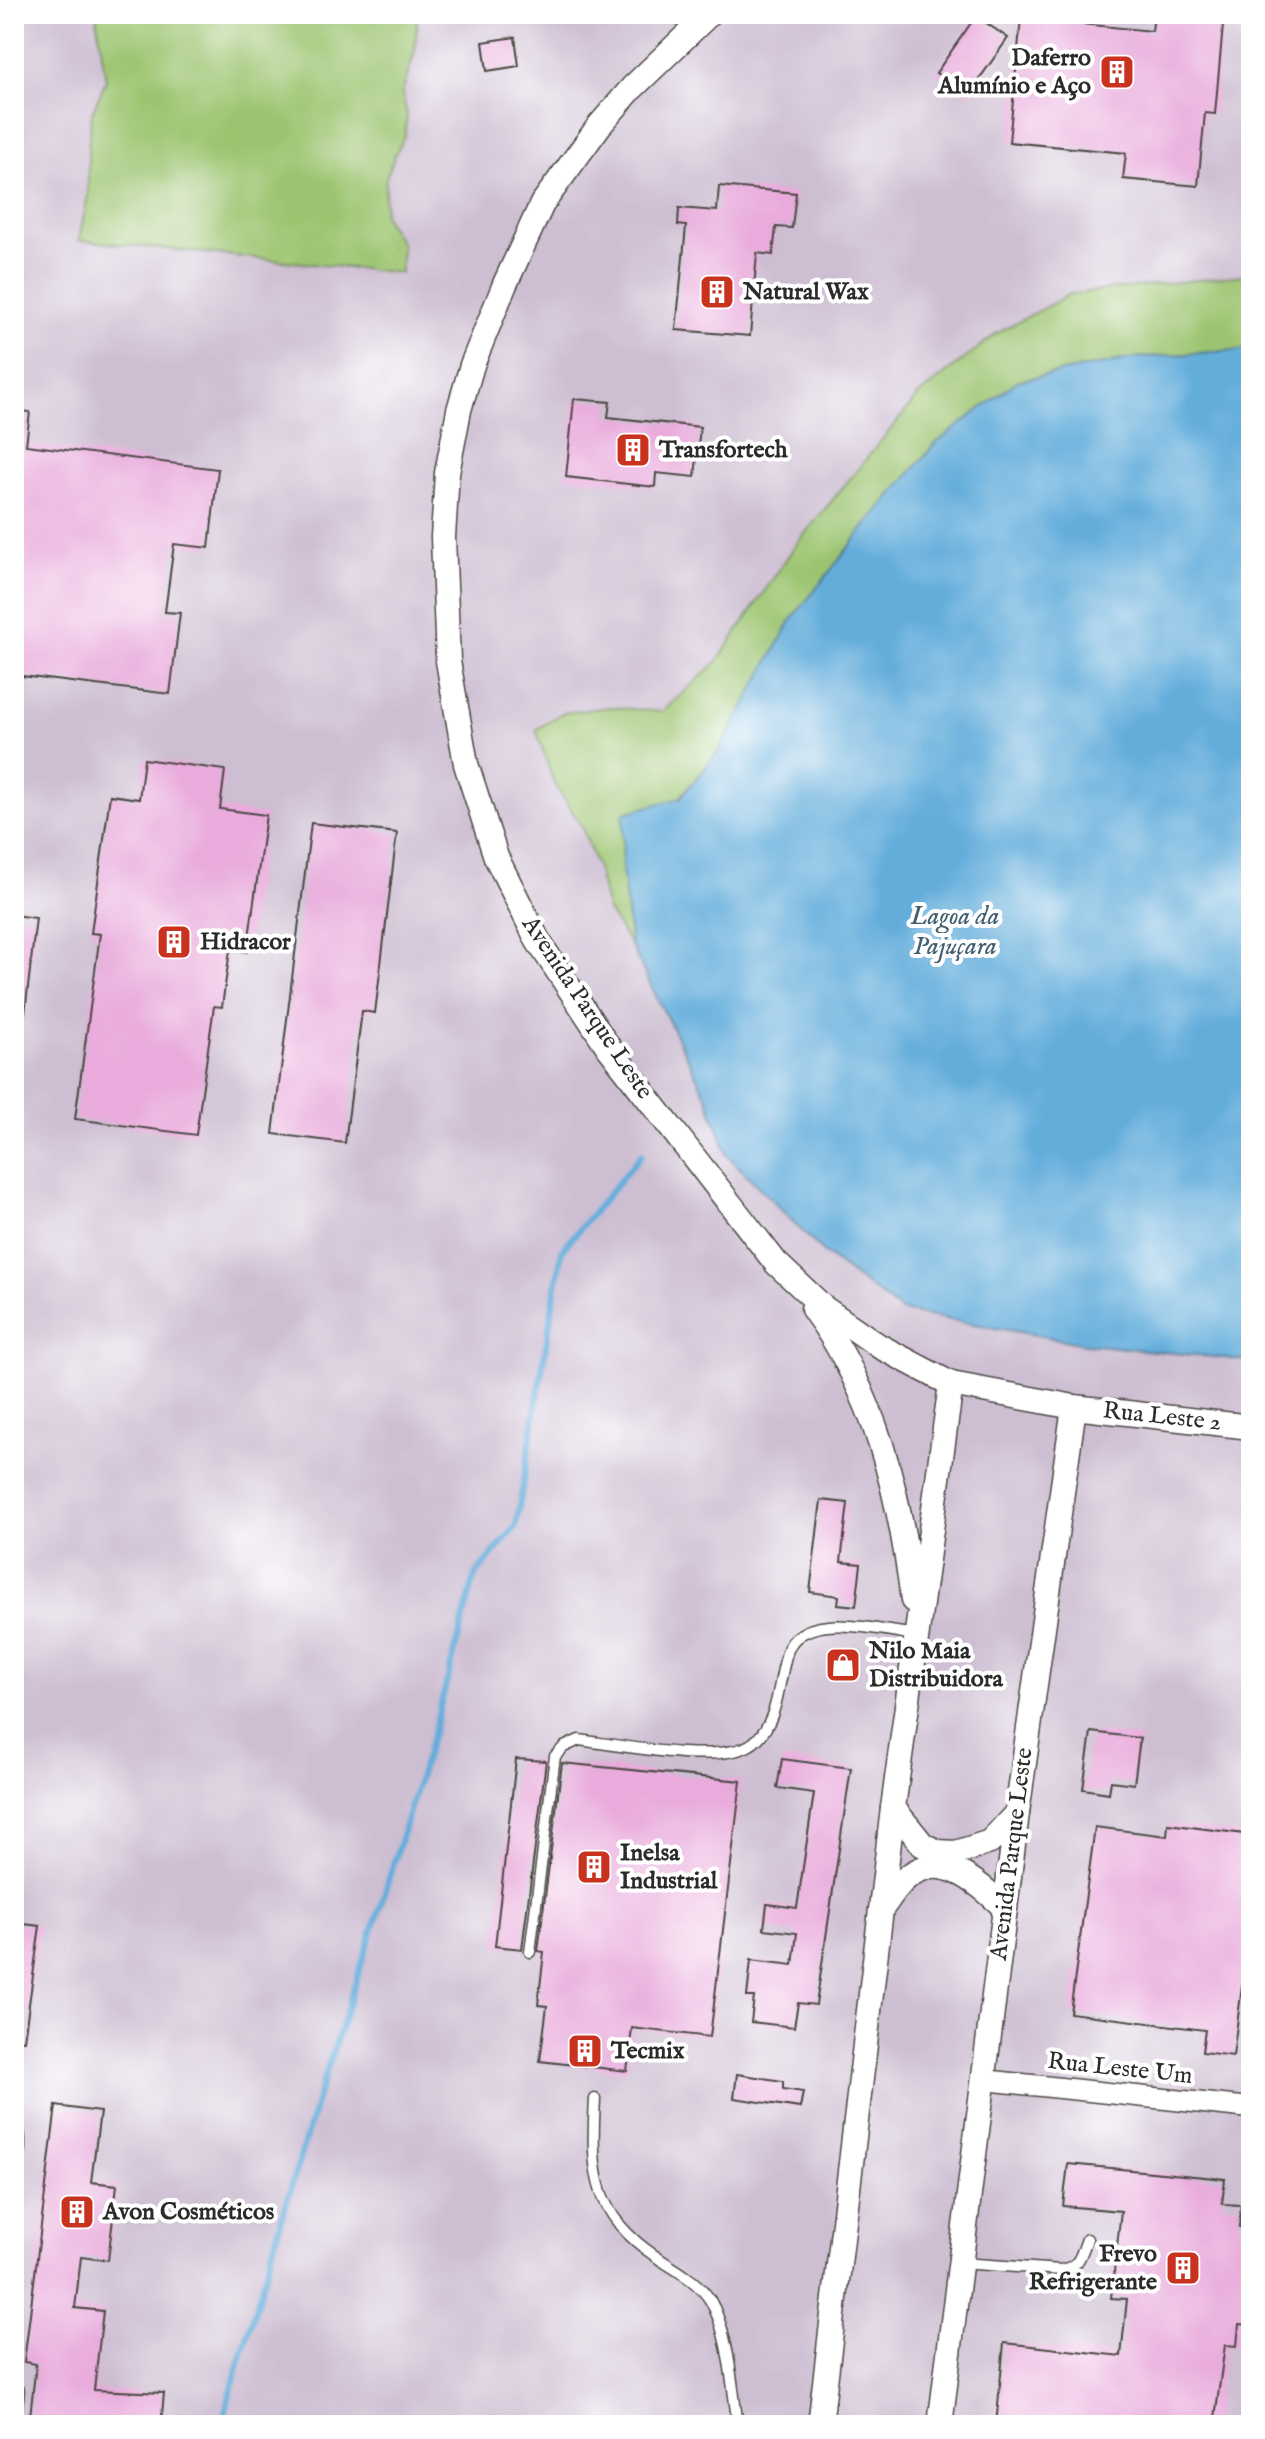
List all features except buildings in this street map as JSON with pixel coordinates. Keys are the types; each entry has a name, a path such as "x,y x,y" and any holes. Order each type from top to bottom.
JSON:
{"street":[{"name":"Avenida Parque Leste","path":"709,14 632,88 568,165 531,223 472,365 459,410 447,473 443,537 448,661 466,764 477,802 496,857 538,941 609,1048 776,1263 795,1284 861,1335 951,1384 1074,1407 1017,1813 940,2425"},
{"path":"795,1284 825,1325 848,1366 881,1441 907,1552 916,1630"},
{"path":"820,2425 880,1911 951,1384"},
{"name":"Rua Leste 2","path":"1074,1407 1251,1427"},
{"path":"893,1808 923,1845 938,1852 956,1853 990,1842 1017,1813"},
{"path":"880,1911 900,1884 911,1875 926,1869 943,1868 960,1871 977,1881 1005,1908"},
{"name":"Rua Leste Um","path":"984,2080 1251,2108"}],"lane":[{"path":"530,1952 555,1756 564,1747 579,1740 694,1753 722,1753 748,1747 761,1735 772,1716 788,1649 798,1636 827,1626 916,1630"},
{"path":"595,2099 593,2145 595,2172 602,2199 620,2227 649,2252 699,2286 711,2302 720,2323 738,2425"},
{"path":"14,2114 19,2144 14,2188"},
{"path":"961,2263 1061,2270 1073,2267 1087,2239"},
{"path":"14,2425 19,2391"}],"shaded area":[{"path":"14,14 1251,14 1251,2425 14,2425"}],"green space":[{"path":"96,14 412,14 417,22 415,51 402,93 407,114 405,136 386,178 384,216 402,245 400,273 79,240 88,195 92,113 106,80"},
{"path":"1251,274 1251,349 1134,358 1017,381 792,619 720,750 679,799 624,814 622,868 631,946 607,909 597,868 581,825 554,783 536,730 562,713 610,707 662,712 717,662 797,543 919,395 997,333 1070,294"}],"water":[{"name":"Lagoa da Pajuçara","path":"1251,349 1251,1361 1086,1344 901,1311 825,1254 727,1155 708,1099 631,946 622,868 624,813 680,798 720,750 792,619 868,523 934,445 1017,381 1134,358"}],"waterway":[{"path":"221,2425 316,2103 435,1726 475,1576 516,1526 562,1250 642,1154"}],"place":[{"name":"Daferro Alumínio e Aço","path":"1117,72"},
{"name":"Natural Wax","path":"717,292"},
{"name":"Transfortech","path":"633,450"},
{"name":"Hidracor","path":"174,942"},
{"name":"Nilo Maia Distribuidora","path":"843,1665"},
{"name":"Inelsa Industrial","path":"594,1867"},
{"name":"Tecmix","path":"585,2051"},
{"name":"Avon Cosméticos","path":"77,2212"},
{"name":"Frevo Refrigerante","path":"1183,2268"}]}
